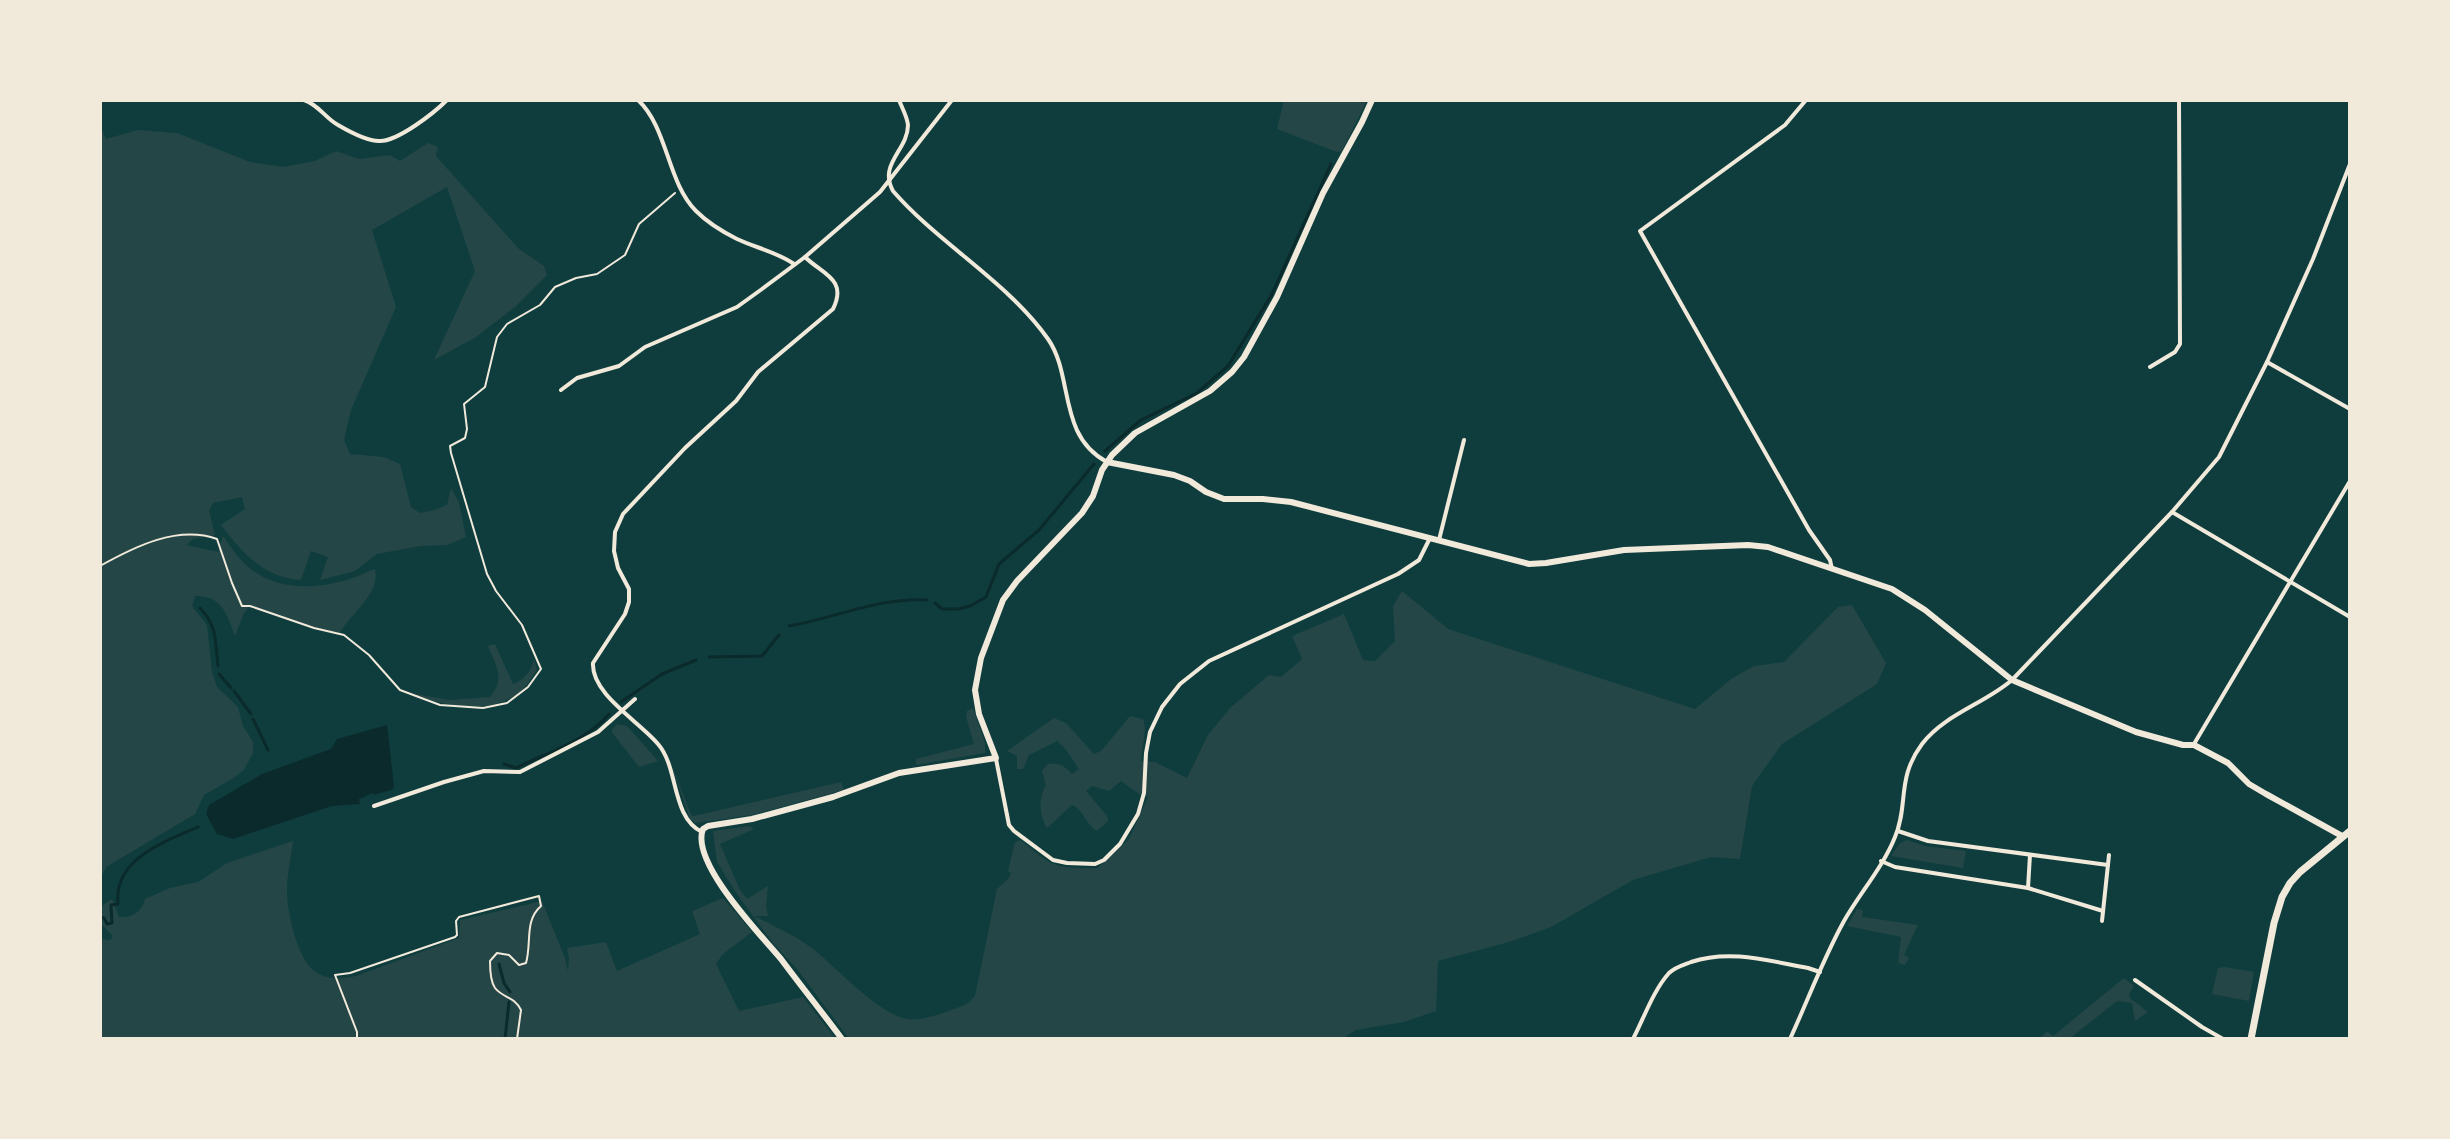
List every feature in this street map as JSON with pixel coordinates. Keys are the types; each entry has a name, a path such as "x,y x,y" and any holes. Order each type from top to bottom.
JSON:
{"main road":[{"path":"2251,1039 2282,897 2300,872 2347,836"}],"street":[{"path":"304,100 315,104 337,124 370,140 379,141 388,141 426,118 447,100"},
{"path":"638,100 652,116 688,201 696,211 736,239 794,264"},
{"path":"899,100 907,118 907,131 888,171 888,182 900,199 1010,298 1048,339 1079,434 1092,452 1107,462 1174,475 1224,499 1291,502 1529,564 1624,550 1748,545 1768,547 1892,589 1925,610 2012,680 2136,732 2194,745 2228,763 2249,784 2347,836"},
{"path":"561,390 577,378 619,366 645,347 737,307 805,257 888,182 952,100"},
{"path":"1372,100 1323,193 1277,297 1244,357 1210,391 1135,433 1107,462 1089,503 1017,581 998,610 981,658 975,690 979,714 996,758 1009,825 1053,860 1099,863 1120,844 1138,814 1144,793 1150,732 1162,707 1180,684 1209,661 1398,574 1419,560 1430,538"},
{"path":"1806,100 1785,125 1640,231 1833,570"},
{"path":"2150,367 2175,352 2180,344 2179,100"},
{"path":"1790,1039 1842,926 1898,831 1906,775 1922,745 1942,724 2012,680 2172,512 2219,457 2267,362 2323,236 2350,164"},
{"path":"805,257 833,279 838,295 833,309 758,372 736,401 633,501 619,521 614,551 618,568 629,589 629,602 625,614 593,663 592,671 602,690 661,747 688,822 702,832 704,852 718,881 842,1039"},
{"path":"2267,362 2350,409"},
{"path":"1439,540 1464,440"},
{"path":"2194,745 2350,481"},
{"path":"2172,512 2350,617"},
{"path":"374,806 484,771 520,772 598,732 635,699"},
{"path":"702,832 708,826 752,819 833,797 899,773 996,758"},
{"path":"1898,831 1928,841 2108,865"},
{"path":"2028,888 2030,854"},
{"path":"2102,921 2109,855"},
{"path":"1881,861 1895,867 2028,888 2103,911"},
{"path":"1633,1039 1661,986 1671,971 1678,967 1711,957 1728,956 1820,972"},
{"path":"2135,980 2223,1039"}],"path":[{"path":"100,566 160,539 211,537 217,539 242,606 344,635 369,655 400,690 440,705 461,707 496,706 518,697 541,669 522,625 487,574 450,446 465,438 464,404 485,387 497,337 507,324 540,305 555,287 597,274 625,255 639,224 663,205 681,185"},
{"path":"357,1039 355,1025 335,975 402,957 455,937 459,917 539,896 541,905 534,912 529,925 526,963 519,965 504,953 497,953 490,961 496,990 515,1000 521,1010 517,1039"}],"shaded area":[{"path":"1284,100 1367,100 1342,151 1337,152 1277,129"},
{"path":"100,125 106,139 138,130 177,133 250,162 283,167 315,161 336,151 359,159 390,155 400,161 428,143 438,147 436,156 519,249 544,266 547,275 515,307 476,337 434,360 475,271 447,187 372,230 396,307 351,410 344,440 350,454 384,457 400,464 411,507 420,513 447,505 451,488 459,503 466,537 447,545 420,546 377,554 355,571 320,580 328,557 311,551 301,580 265,569 237,545 221,525 245,509 242,497 213,503 209,510 215,535 193,539 186,545 218,552 223,536 243,562 257,573 294,586 334,583 375,569 376,578 364,603 340,633 314,628 250,606 235,636 226,614 217,603 195,596 192,606 207,625 212,672 217,687 238,707 243,726 253,742 253,753 244,770 204,795 195,814 106,867 100,880"},
{"path":"1402,591 1448,629 1695,709 1731,679 1754,666 1784,662 1838,607 1852,605 1886,663 1877,684 1782,744 1752,786 1740,859 1711,857 1633,880 1551,927 1438,961 1436,1011 1404,1022 1356,1030 1342,1039 849,1039 798,970 773,943 737,894 717,862 713,831 749,826 754,829 720,844 747,899 768,886 768,916 754,916 806,944 870,999 895,1015 917,1019 960,1007 975,996 997,889 1011,873 1008,871 1015,842 1021,840 1040,856 1063,867 1098,868 1129,839 1148,797 1121,781 1109,791 1092,786 1086,791 1108,821 1097,831 1072,805 1047,828 1040,806 1046,785 1042,771 1048,764 1061,765 1072,774 1079,769 1057,741 1029,755 1023,769 1017,769 1017,756 1007,751 1054,718 1066,723 1094,754 1101,751 1130,716 1143,719 1145,735 1141,761 1155,762 1187,778 1208,735 1230,708 1269,675 1281,677 1302,659 1292,636 1344,614 1363,660 1375,661 1395,641 1393,606"},
{"path":"495,644 513,684 526,674 534,659 537,670 516,695 478,707 450,705 411,693 449,700 490,697 499,678 488,646"},
{"path":"973,708 985,743 985,753 916,765 916,759 974,744 966,717 967,711"},
{"path":"617,724 627,726 658,761 639,767 611,731"},
{"path":"387,725 392,788 359,799 360,804 332,806 233,839 217,834 206,814 209,805 262,774 331,749 337,739"},
{"path":"669,757 694,816 841,782 844,790 752,815 695,823 690,819"},
{"path":"1907,840 1925,846 1966,851 1963,868 1891,856 1900,843"},
{"path":"293,841 287,885 291,920 305,960 320,975 338,978 356,976 459,938 460,920 542,901 568,971 567,948 606,942 617,971 700,934 692,911 723,898 752,932 723,954 716,964 739,1011 803,997 836,1039 100,1039 100,939 110,940 113,936 100,923 100,907 112,899 119,917 132,915 139,911 145,899 170,888 198,882 227,863"},
{"path":"1857,909 1863,910 1862,917 1918,925 1904,955 1909,958 1905,965 1898,963 1901,937 1847,926"},
{"path":"2218,968 2254,972 2249,1001 2212,994"},
{"path":"2124,978 2134,986 2130,998 2148,1012 2135,1021 2132,1003 2117,1001 2069,1039 2039,1039 2047,1031 2053,1036"}],"waterway":[{"path":"1105,451 1141,420 1197,393 1228,366 1272,294 1331,164"},
{"path":"935,603 942,609 959,609 986,597 999,564 1039,530 1094,464"},
{"path":"789,626 875,605 927,600"},
{"path":"200,608 213,628 218,666"},
{"path":"709,657 762,656 779,635"},
{"path":"621,702 662,674 696,660"},
{"path":"219,674 231,688"},
{"path":"234,691 251,714"},
{"path":"504,764 516,768 566,746 589,732 609,714"},
{"path":"253,719 268,750"},
{"path":"374,790 375,793 392,788"},
{"path":"100,917 107,924 112,923 111,905 118,904 119,888 132,864 156,846 198,827"},
{"path":"499,964 510,992"},
{"path":"505,1039 509,1002"}]}
